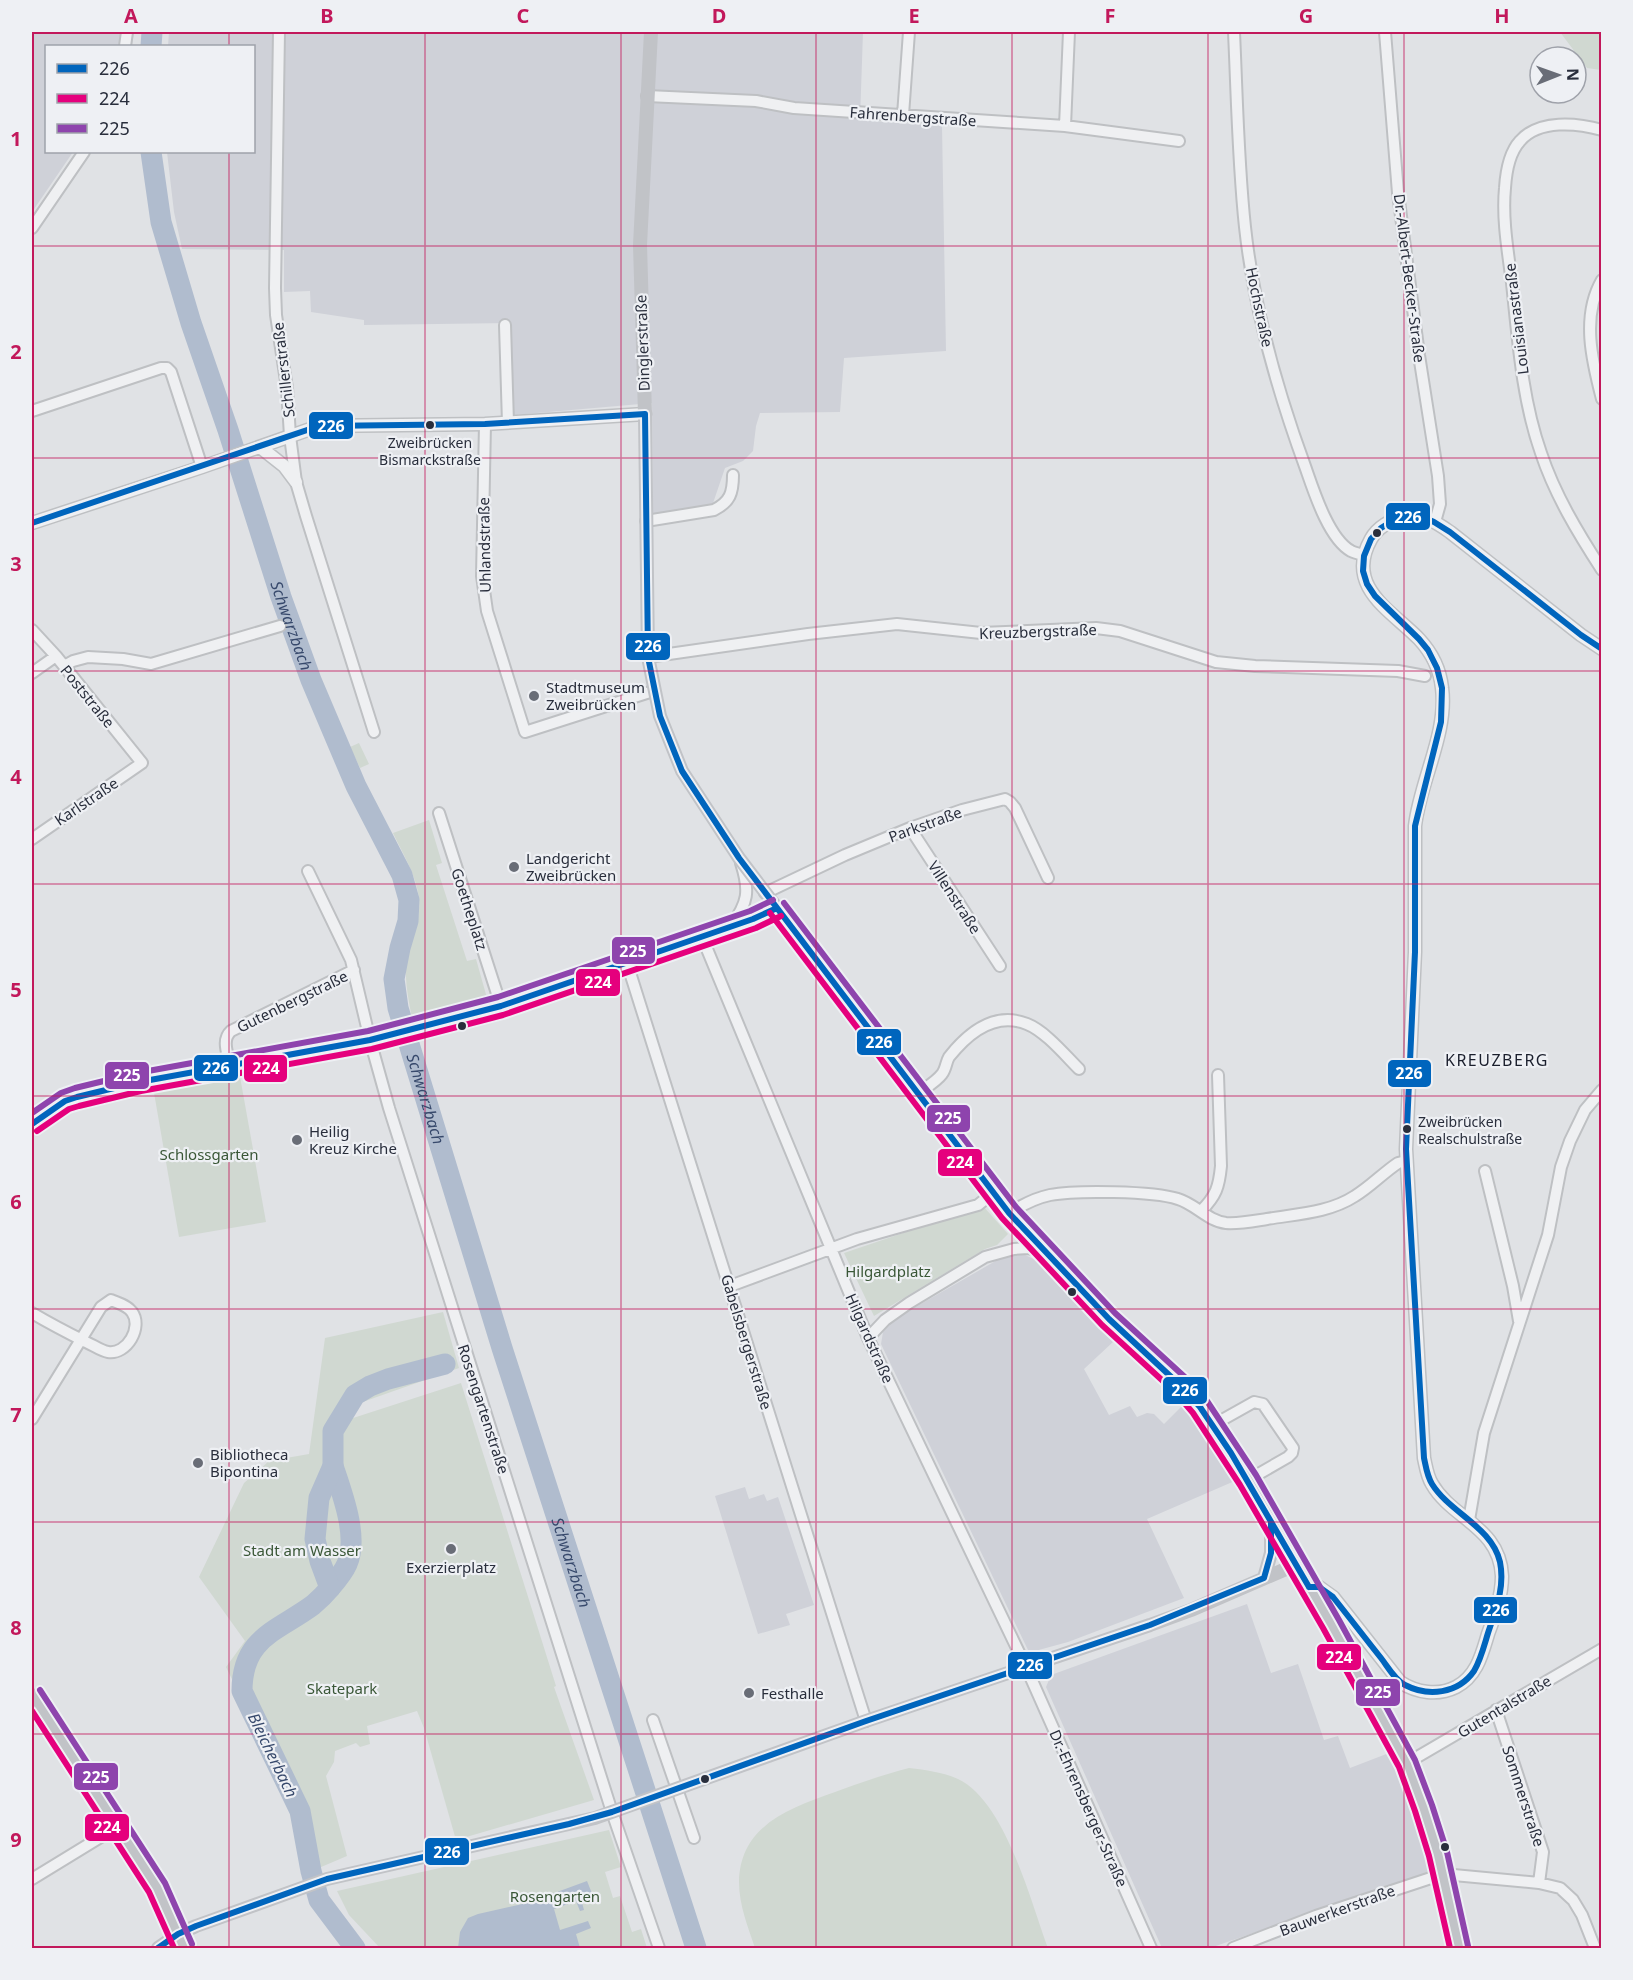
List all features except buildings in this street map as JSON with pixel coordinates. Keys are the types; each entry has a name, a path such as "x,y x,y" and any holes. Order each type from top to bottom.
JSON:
{"main road":[{"name":"Dinglerstraße","path":"651,32 640,245 648,657 653,691 660,716 682,771 739,858 1009,1214 1109,1319 1182,1387 1213,1425 1248,1480 1359,1673 1407,1763 1428,1821 1443,1874 1459,1948"},
{"path":"1264,1578 1271,1555 1271,1523"},
{"path":"159,1948 178,1934 196,1926 320,1881 569,1824 630,1806 866,1721 1161,1621 1295,1565"},
{"path":"32,1695 157,1888 184,1948"}],"street":[{"name":"Schillerstraße","path":"279,32 276,315 287,388 296,482 374,732"},
{"path":"903,115 909,32"},
{"path":"1065,126 1069,32"},
{"name":"Hochstraße","path":"1234,32 1245,227 1264,333 1292,431 1323,512 1345,546 1352,552 1364,555"},
{"name":"Dr.-Albert-Becker-Straße","path":"1385,32 1401,213 1439,484 1440,504 1435,522"},
{"name":"Fahrenbergstraße","path":"647,96 756,102 794,108 1065,126 1179,141"},
{"name":"Louisianastraße","path":"1602,130 1572,124 1556,125 1529,133 1520,141 1513,151 1508,168 1505,221 1524,388 1540,452 1550,478 1602,570"},
{"path":"32,228 83,153"},
{"path":"1602,280 1596,290 1591,310 1590,330 1591,350 1602,399"},
{"path":"505,325 508,423"},
{"path":"32,411 161,368 167,368 171,372 202,467"},
{"path":"32,523 202,467 307,429 331,425 485,424 645,414"},
{"name":"Uhlandstraße","path":"485,424 483,594 525,732 653,691"},
{"path":"259,447 275,458 296,482"},
{"path":"646,521 714,510 722,506 732,494 733,475"},
{"path":"1309,1587 1319,1587 1333,1597 1400,1682 1415,1690 1436,1692 1453,1688 1467,1679 1476,1668 1498,1604 1502,1575 1497,1553 1485,1535 1433,1486 1424,1458 1406,1161 1415,952 1415,826 1417,809 1441,722 1442,688 1436,662 1428,650 1419,639 1384,609 1370,591 1364,569 1364,555 1376,532 1392,520 1414,516 1435,522 1602,649"},
{"name":"Kreuzbergstraße","path":"648,657 897,624 981,633 1096,628 1120,631 1216,662 1255,666 1398,671 1425,676"},
{"path":"64,666 88,657 123,659 151,664 279,626"},
{"name":"Poststraße","path":"32,630 64,666 142,764"},
{"path":"32,673 56,657"},
{"name":"Karlstraße","path":"32,839 142,764"},
{"name":"Parkstraße","path":"765,892 910,828 962,810 1005,799 1015,808 1047,878"},
{"name":"Goetheplatz","path":"439,813 501,1006"},
{"name":"Villenstraße","path":"910,828 1000,966"},
{"path":"730,927 743,909 747,896 745,876 739,858"},
{"name":"Rosengartenstraße","path":"308,871 351,960 370,1040 393,1119 612,1812 659,1948"},
{"path":"65,1101 139,1082 370,1040 501,1006 760,917 777,908"},
{"name":"Hilgardstraße","path":"702,937 868,1338 1026,1667"},
{"name":"Gabelsbergerstraße","path":"627,963 866,1721"},
{"name":"Gutenbergstraße","path":"230,1066 226,1043 227,1034 354,970"},
{"path":"917,1094 940,1076 948,1059 972,1032 992,1022 1006,1020 1028,1024 1038,1030 1079,1069"},
{"path":"1201,1211 1216,1194 1221,1172 1218,1075"},
{"path":"1469,1520 1484,1433 1548,1235 1561,1167 1585,1110 1602,1090"},
{"path":"1009,1214 1036,1199 1068,1193 1168,1196 1181,1200 1216,1221 1235,1223 1324,1209 1353,1197 1390,1168 1406,1161"},
{"path":"1485,1171 1513,1286 1520,1325"},
{"path":"730,1286 831,1247 978,1205 993,1193"},
{"path":"868,1338 885,1320 909,1303 985,1257 1014,1249 1028,1248 1044,1252"},
{"path":"32,1313 81,1339 101,1349 106,1352 120,1349 134,1333 136,1327 131,1311 111,1300 106,1302 101,1307 81,1339 36,1403 32,1419"},
{"path":"1213,1425 1254,1402 1260,1402 1293,1448 1292,1453 1288,1456 1248,1480"},
{"name":"Gutentalstraße","path":"1407,1763 1602,1649"},
{"name":"Dr.-Ehrensberger-Straße","path":"1026,1667 1151,1948"},
{"name":"Sommerstraße","path":"1496,1710 1543,1852 1539,1883"},
{"path":"653,1720 673,1791 694,1838"},
{"path":"32,1879 117,1827"},
{"path":"1443,1874 1539,1883 1560,1888 1574,1900 1595,1948"},
{"name":"Bauwerkerstraße","path":"1233,1948 1316,1916 1443,1874"}],"shaded area":[{"path":"32,32 134,32 132,45 45,45 45,153 72,153 32,212"},
{"path":"169,32 863,32 860,120 942,126 946,351 844,358 840,412 760,413 753,451 743,461 725,468 711,509 653,519 652,403 514,415 511,323 364,325 364,320 311,312 310,291 284,292 284,250 182,249 174,212 167,153 255,153 255,45 168,45"},
{"path":"1023,1254 1042,1263 1113,1342 1084,1369 1109,1415 1130,1406 1137,1417 1147,1413 1154,1414 1164,1424 1185,1403 1212,1436 1237,1480 1147,1519 1184,1598 1068,1642 1035,1651 1028,1650 881,1344 883,1332 893,1320 999,1259"},
{"path":"745,1487 749,1499 764,1494 767,1501 778,1497 814,1605 786,1614 790,1625 758,1634 715,1496"},
{"path":"1247,1604 1271,1673 1298,1664 1324,1740 1338,1736 1350,1768 1389,1753 1402,1775 1434,1870 1210,1948 1162,1948 1046,1687 1051,1675"}],"green space":[{"path":"1560,32 1601,32 1601,70 1588,68 1588,45 1570,45"},
{"path":"359,743 369,764 360,768 350,747"},
{"path":"429,820 442,863 436,865 467,961 476,959 487,998 412,1018 406,969 408,953 418,920 419,898 412,873 393,833"},
{"name":"Schlossgarten","path":"239,1071 266,1222 179,1237 153,1087"},
{"name":"Hilgardplatz","path":"983,1206 1008,1234 997,1245 985,1249 874,1316 844,1253"},
{"path":"443,1312 459,1368 357,1404 347,1420 461,1383 556,1686 554,1687 594,1800 456,1840 417,1711 367,1726 370,1744 360,1747 356,1743 335,1751 334,1762 326,1776 347,1856 307,1873 300,1826 289,1795 226,1667 245,1641 199,1577 244,1483 269,1461 309,1454 325,1338"},
{"path":"909,1768 940,1773 958,1779 975,1791 990,1808 1014,1854 1048,1948 755,1948 742,1907 739,1882 742,1862 748,1846 758,1833 785,1812 801,1805 862,1782"},
{"name":"Rosengarten","path":"609,1830 621,1867 605,1872 613,1898 620,1896 632,1932 641,1929 647,1948 380,1948 349,1915 337,1891"}],"water":[{"path":"587,1881 593,1896 581,1899 584,1910 580,1911 576,1901 554,1909 560,1930 588,1921 591,1928 576,1934 580,1948 458,1948 460,1932 468,1918 527,1903"}],"waterway":[{"name":"Schwarzbach","path":"151,45 152,32"},
{"name":"Schwarzbach","path":"151,153 161,222 191,323 281,597 311,680 356,786 402,875 409,900 408,921 394,979 398,1008 502,1348 696,1948"},
{"name":"Bleicherbach","path":"355,1948 319,1900 300,1811 242,1691 244,1673 248,1658 264,1637 313,1605 330,1588 315,1539 319,1498 333,1466 333,1431 355,1395 388,1379 445,1364"},
{"name":"Bleicherbach","path":"330,1588 347,1564 351,1541 348,1515 333,1466"}],"transit line":[{"name":"226","path":"645,414 648,657 660,716 682,771 739,858 1009,1213 1109,1319 1182,1387 1200,1407 1231,1453 1309,1587"},
{"name":"226","path":"32,523 319,426 485,424 645,414"},
{"name":"226","path":"1309,1587 1319,1587 1333,1597 1398,1680 1414,1689 1433,1692 1460,1685 1474,1671 1479,1662 1501,1589 1500,1562 1496,1550 1489,1539 1449,1504 1432,1484 1424,1458 1406,1149 1415,952 1415,826 1441,722 1442,688 1437,668 1428,650 1375,596 1367,584 1363,571 1364,556 1371,539 1381,528 1394,520 1411,516 1423,517 1434,522 1602,649"},
{"name":"225","path":"32,1113 61,1093 75,1088 137,1073 368,1031 498,997 750,911 773,900"},
{"name":"225","path":"784,903 1016,1207 1115,1313 1188,1380 1207,1401 1256,1475 1339,1620 1415,1760 1447,1852 1468,1946"},
{"name":"226","path":"32,1124 65,1101 77,1097 139,1082 370,1040 501,1006 753,919 777,908"},
{"name":"224","path":"770,913 1002,1218 1102,1325 1176,1393 1193,1413 1240,1485 1323,1628 1399,1767 1429,1856 1450,1948"},
{"name":"224","path":"37,1131 69,1109 79,1106 141,1091 372,1049 503,1015 756,928 781,916"},
{"name":"226","path":"158,1948 178,1934 196,1926 327,1879 569,1824 612,1812 866,1721 1150,1625 1264,1578 1271,1553 1271,1523"},
{"name":"225","path":"40,1690 165,1883 192,1944"},
{"name":"224","path":"32,1711 149,1892 174,1948"}],"place":[{"name":"Zweibrücken Bismarckstraße","path":"430,425"},
{"name":"Stadtmuseum Zweibrücken","path":"534,696"},
{"name":"Landgericht Zweibrücken","path":"514,867"},
{"name":"Zweibrücken Realschulstraße","path":"1407,1129"},
{"name":"Heilig Kreuz Kirche","path":"297,1140"},
{"name":"Bibliotheca Bipontina","path":"198,1463"},
{"name":"Exerzierplatz","path":"451,1549"},
{"name":"Festhalle","path":"749,1693"}],"district":[{"name":"KREUZBERG","path":"1497,1060"}],"park label":[{"name":"Stadt am Wasser","path":"302,1550"},
{"name":"Skatepark","path":"342,1688"}]}
